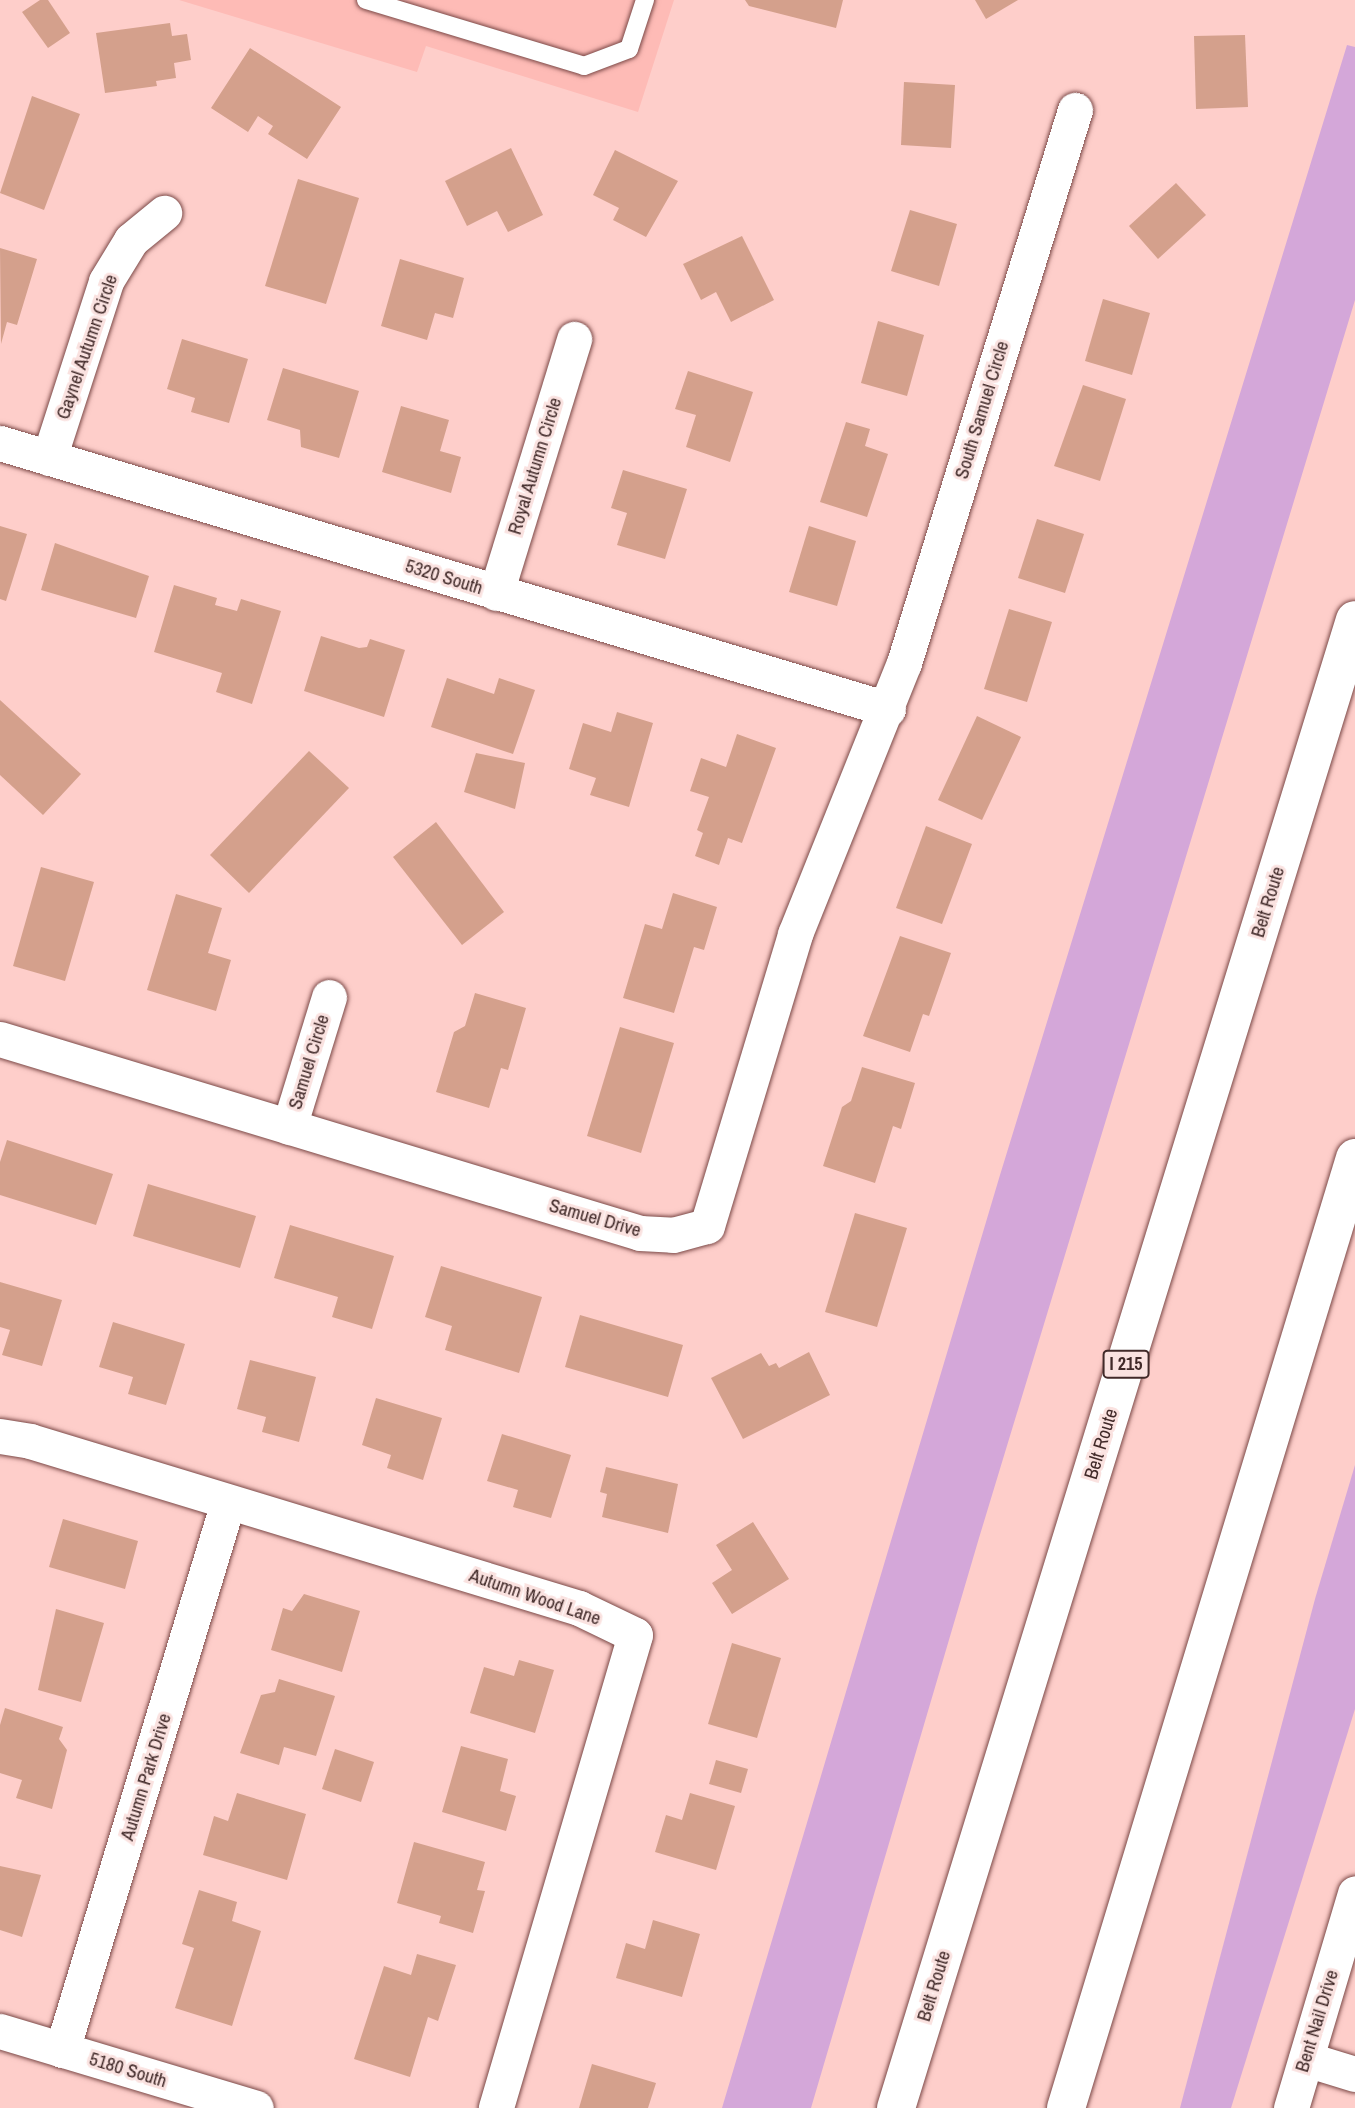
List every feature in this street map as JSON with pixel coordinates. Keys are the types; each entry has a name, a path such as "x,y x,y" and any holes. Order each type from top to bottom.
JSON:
{"highway":[{"name":"Belt Route","path":"896,2108 1355,620"},
{"path":"1066,2108 1355,1158"}],"street":[{"name":"South Samuel Circle","path":"888,709 1075,110"},
{"name":"Gaynel Autumn Circle","path":"49,458 106,281 131,240 164,213"},
{"name":"Royal Autumn Circle","path":"496,593 574,339"},
{"name":"5320 South","path":"0,443 888,709"},
{"name":"Samuel Drive","path":"0,1040 640,1233 673,1235 707,1226 795,934 853,781 888,709"},
{"name":"Samuel Circle","path":"289,1127 329,997"},
{"name":"Autumn Wood Lane","path":"0,1436 579,1608 635,1635 496,2108"},
{"name":"Autumn Park Drive","path":"62,2050 228,1502"},
{"name":"Bent Nail Drive","path":"1291,2108 1355,1894"},
{"name":"5180 South","path":"0,2031 256,2108"},
{"path":"1306,2059 1355,2074"}],"lane":[{"path":"366,0 584,66 629,49 645,0"}],"shaded area":[{"path":"179,0 674,0 638,112 426,46 417,72"},
{"path":"1347,45 1355,47 1355,300 979,1538 811,2108 722,2108 1000,1175"},
{"path":"1355,1465 1355,1709 1231,2108 1180,2108 1315,1599"}],"building":[{"path":"40,0 48,0 70,33 48,48 22,12"},
{"path":"745,0 843,0 836,28 749,6"},
{"path":"975,0 1018,0 986,19"},
{"path":"170,23 172,36 187,34 191,60 174,63 176,78 156,81 157,86 105,93 96,33"},
{"path":"1245,35 1248,107 1196,109 1194,36"},
{"path":"250,48 341,107 307,159 268,134 273,126 258,116 248,132 211,108"},
{"path":"904,82 955,85 951,148 901,145"},
{"path":"32,96 80,114 44,210 0,193"},
{"path":"511,148 543,215 508,232 497,211 467,226 445,181"},
{"path":"615,150 678,181 646,237 613,220 619,208 593,195"},
{"path":"298,179 359,198 326,304 265,286"},
{"path":"1176,183 1206,215 1158,259 1129,226"},
{"path":"910,210 957,224 939,286 891,271"},
{"path":"742,236 774,300 731,322 716,292 701,300 683,264"},
{"path":"0,248 37,259 17,325 7,322 1,344"},
{"path":"400,259 464,278 453,318 435,313 427,340 381,326"},
{"path":"1103,299 1150,313 1132,375 1085,361"},
{"path":"878,321 924,335 907,396 861,383"},
{"path":"182,339 248,359 229,423 191,412 195,398 167,389"},
{"path":"283,368 359,391 339,458 301,447 300,430 267,420"},
{"path":"688,371 753,392 730,462 686,447 696,415 675,409"},
{"path":"1083,385 1126,399 1100,481 1054,466"},
{"path":"401,406 449,420 440,451 461,457 451,493 382,472"},
{"path":"846,422 870,429 865,446 888,454 867,517 820,502"},
{"path":"623,470 687,489 665,559 617,545 627,513 611,508"},
{"path":"1037,519 1084,534 1065,593 1018,578"},
{"path":"0,526 27,534 6,601 0,599"},
{"path":"809,526 856,541 837,606 789,592"},
{"path":"55,543 149,576 136,618 41,590"},
{"path":"174,585 217,598 215,605 237,611 241,599 281,611 252,704 216,692 222,673 154,652"},
{"path":"1009,609 1052,622 1027,702 984,689"},
{"path":"321,636 359,648 367,647 370,639 405,650 384,717 304,691"},
{"path":"447,678 494,694 499,678 535,690 513,754 431,727"},
{"path":"0,700 81,774 43,815 0,775"},
{"path":"617,712 653,723 629,807 590,795 596,778 569,769 583,723 611,732"},
{"path":"977,716 1021,737 982,820 938,800"},
{"path":"737,734 776,748 742,843 728,838 719,865 695,856 703,833 697,830 709,797 690,791 701,758 726,767"},
{"path":"309,751 349,788 249,893 210,855"},
{"path":"476,753 525,763 515,809 464,792"},
{"path":"436,822 504,912 462,945 393,857"},
{"path":"926,826 972,844 942,924 896,908"},
{"path":"41,867 94,882 65,981 13,966"},
{"path":"673,893 717,907 704,950 694,947 674,1013 623,998 645,924 662,929"},
{"path":"176,894 222,908 208,953 231,960 216,1011 147,990"},
{"path":"900,936 951,953 929,1016 923,1014 910,1052 863,1036"},
{"path":"475,993 526,1008 508,1070 501,1068 489,1108 436,1092 454,1032 465,1026"},
{"path":"620,1027 674,1043 641,1153 587,1136"},
{"path":"862,1067 915,1083 901,1129 893,1126 875,1183 823,1166 842,1107 851,1101"},
{"path":"7,1140 113,1174 96,1225 0,1195 0,1162"},
{"path":"148,1184 256,1216 240,1268 133,1236"},
{"path":"855,1213 907,1228 877,1327 825,1312"},
{"path":"290,1225 394,1256 372,1329 332,1317 338,1297 274,1278"},
{"path":"441,1266 542,1297 519,1373 445,1350 452,1326 425,1317"},
{"path":"0,1282 62,1300 42,1366 2,1355 10,1330 0,1327"},
{"path":"580,1315 683,1345 668,1397 565,1367"},
{"path":"113,1322 185,1344 166,1405 128,1394 133,1377 99,1367"},
{"path":"809,1352 830,1395 743,1439 711,1378 761,1353 769,1366 776,1363 779,1368"},
{"path":"250,1360 316,1377 299,1442 262,1432 266,1417 237,1409"},
{"path":"376,1398 442,1418 423,1480 387,1468 391,1455 362,1445"},
{"path":"502,1434 571,1455 551,1518 513,1507 518,1490 487,1481"},
{"path":"606,1467 678,1484 668,1533 602,1517 607,1494 600,1492"},
{"path":"63,1519 138,1541 125,1589 49,1567"},
{"path":"753,1522 789,1579 732,1614 712,1583 732,1570 716,1545"},
{"path":"304,1594 360,1611 342,1672 271,1650 283,1608 292,1611"},
{"path":"56,1609 104,1623 81,1702 38,1690"},
{"path":"732,1643 781,1658 757,1738 708,1724"},
{"path":"519,1660 554,1670 535,1733 470,1713 484,1667 514,1676"},
{"path":"279,1679 335,1696 316,1756 284,1747 279,1765 240,1753 261,1695 275,1692"},
{"path":"5,1708 63,1727 59,1739 67,1750 52,1809 16,1798 22,1780 0,1773 0,1725"},
{"path":"461,1746 508,1759 500,1791 516,1796 506,1831 442,1812"},
{"path":"335,1749 374,1762 361,1802 322,1789"},
{"path":"716,1760 748,1769 741,1793 709,1784"},
{"path":"237,1793 306,1814 287,1880 203,1855 214,1816 228,1821"},
{"path":"690,1793 735,1806 716,1870 655,1852 666,1815 682,1820"},
{"path":"414,1842 485,1862 477,1890 485,1891 473,1933 439,1923 441,1916 397,1903"},
{"path":"0,1866 41,1875 22,1937 0,1930"},
{"path":"199,1890 237,1902 232,1921 261,1931 232,2026 175,2008 194,1948 182,1944"},
{"path":"653,1920 700,1934 682,1997 616,1978 626,1943 645,1949"},
{"path":"417,1954 456,1965 438,2021 428,2017 410,2077 354,2059 384,1966 411,1975"},
{"path":"592,2064 656,2083 648,2108 579,2108"}]}
